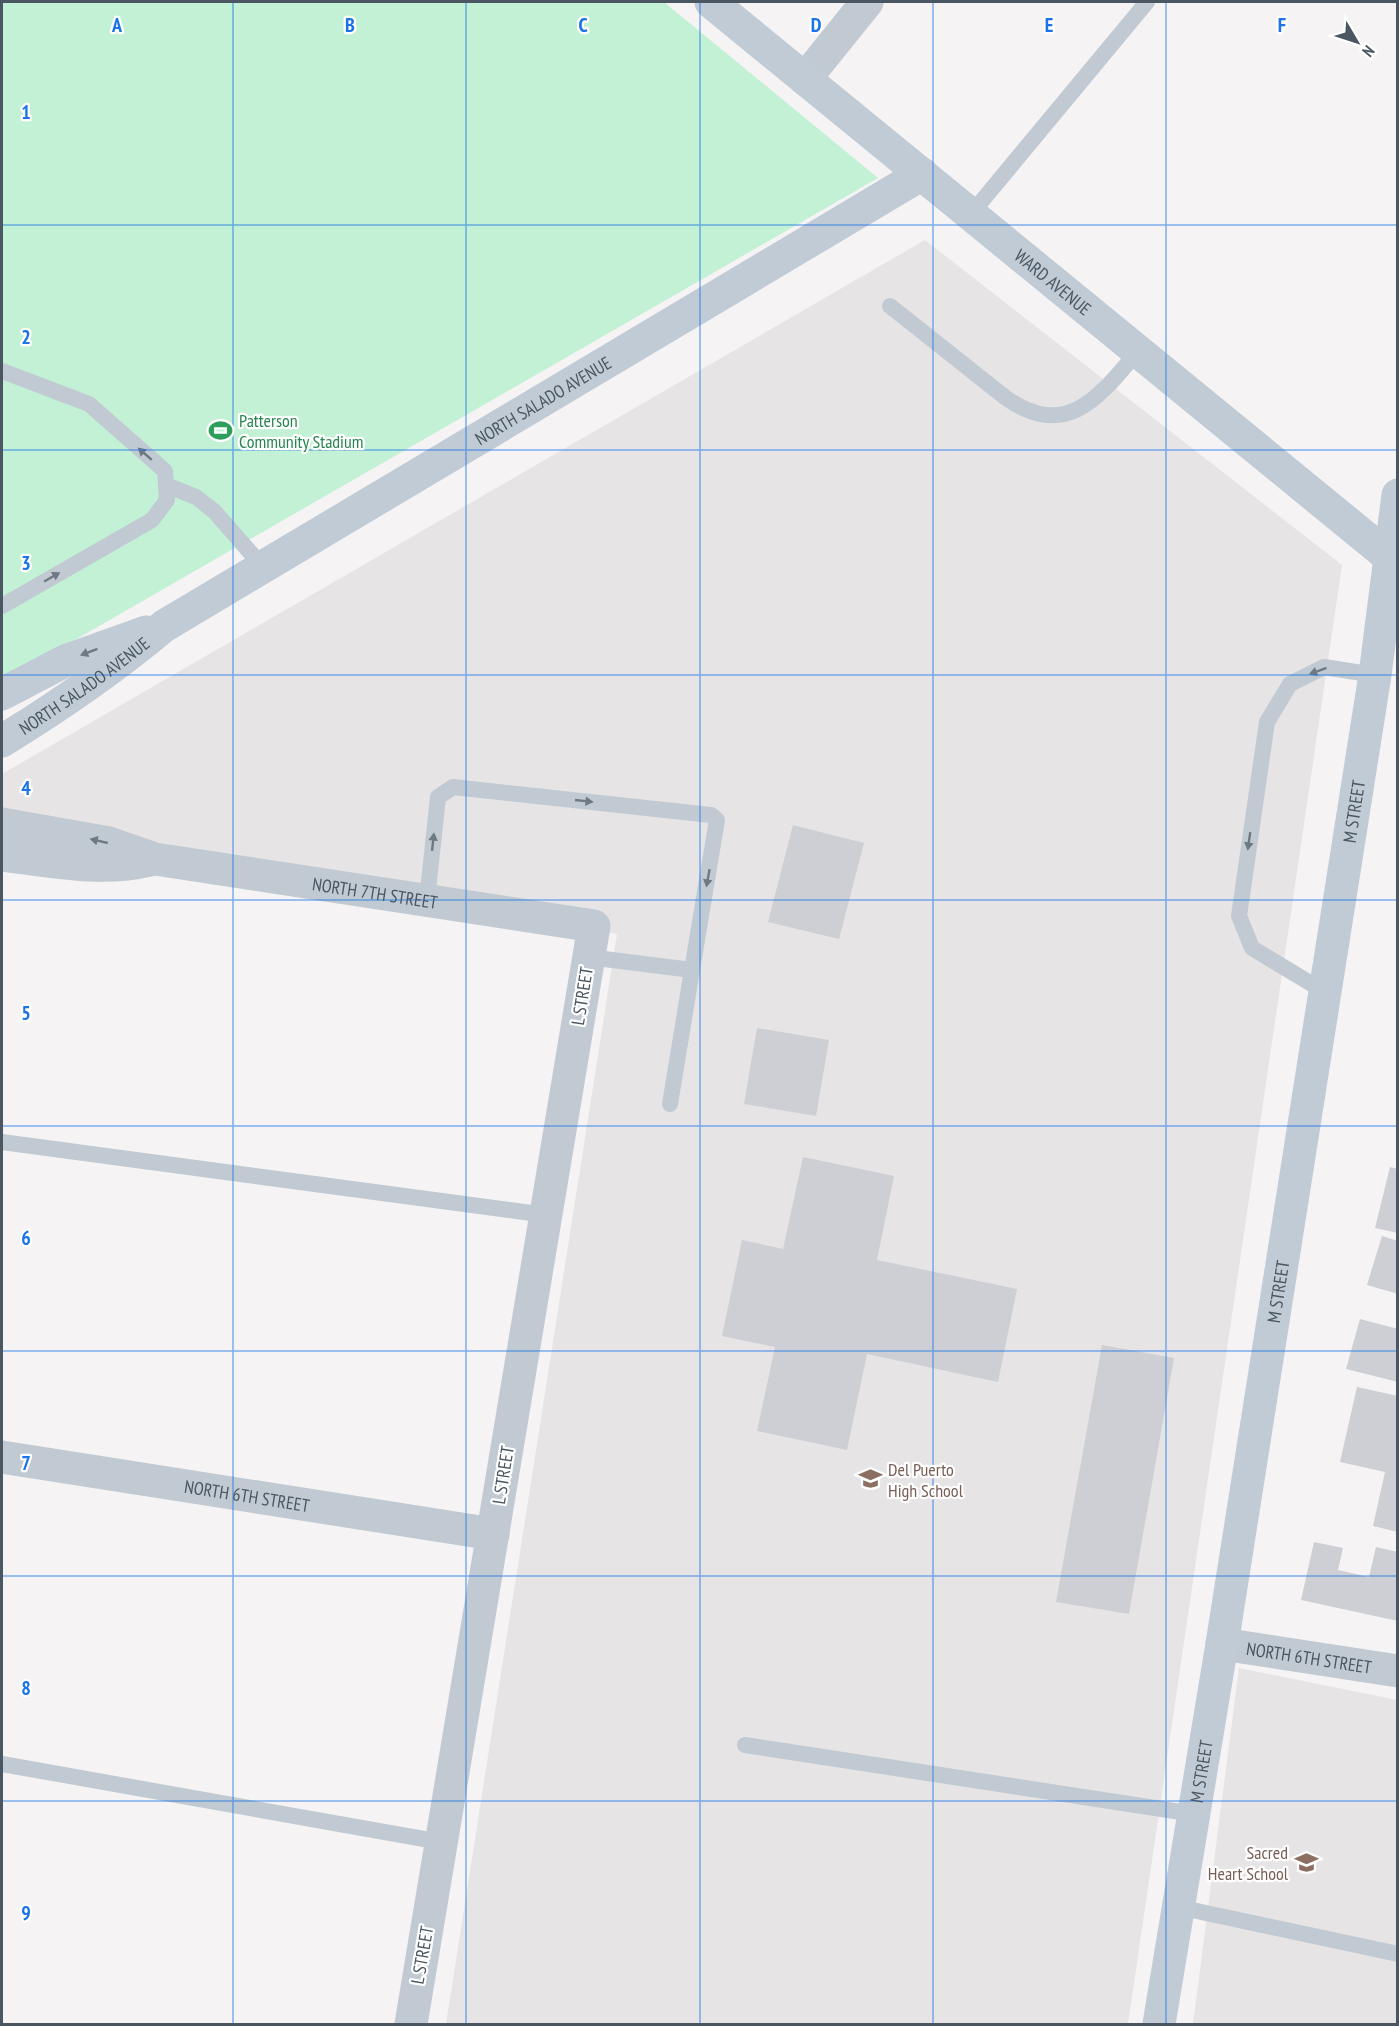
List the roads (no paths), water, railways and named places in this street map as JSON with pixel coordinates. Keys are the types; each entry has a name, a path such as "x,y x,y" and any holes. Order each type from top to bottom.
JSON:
{"main road":[{"name":"WARD AVENUE","path":"711,2 1394,561"},
{"name":"NORTH SALADO AVENUE","path":"2,741 104,675 164,626 922,174"},
{"name":"M STREET","path":"1159,2025 1222,1644 1394,561 1398,495"},
{"name":"NORTH SALADO AVENUE","path":"2,694 65,661 164,626"}],"street":[{"path":"805,79 867,2"},
{"name":"NORTH 7TH STREET","path":"2,824 101,841 154,859 427,900 591,942"},
{"name":"NORTH 7TH STREET","path":"2,855 98,866 136,864 154,859"},
{"name":"L STREET","path":"411,2025 591,942"},
{"name":"NORTH 6TH STREET","path":"2,1457 493,1534"},
{"name":"NORTH 6TH STREET","path":"1222,1644 1398,1671"}],"lane":[{"path":"971,214 1147,2"},
{"path":"890,306 1006,398 1021,408 1046,415 1063,415 1085,405 1102,393 1138,351"},
{"path":"2,371 89,404 165,471 167,500 152,520 2,606"},
{"path":"166,485 196,497 214,511 263,567"},
{"path":"1325,992 1252,948 1239,916 1267,722 1290,684 1324,667 1375,675"},
{"path":"427,900 438,797 453,787 711,815 717,820 670,1104"},
{"path":"591,942 692,970"},
{"path":"2,1142 546,1215"},
{"path":"745,1745 1194,1814"},
{"path":"2,1764 441,1842"},
{"path":"1178,1907 1398,1954"}],"place":[{"name":"Patterson Community Stadium","path":"221,430"},
{"name":"Del Puerto High School","path":"870,1479"},
{"name":"Sacred Heart School","path":"1306,1862"}]}
